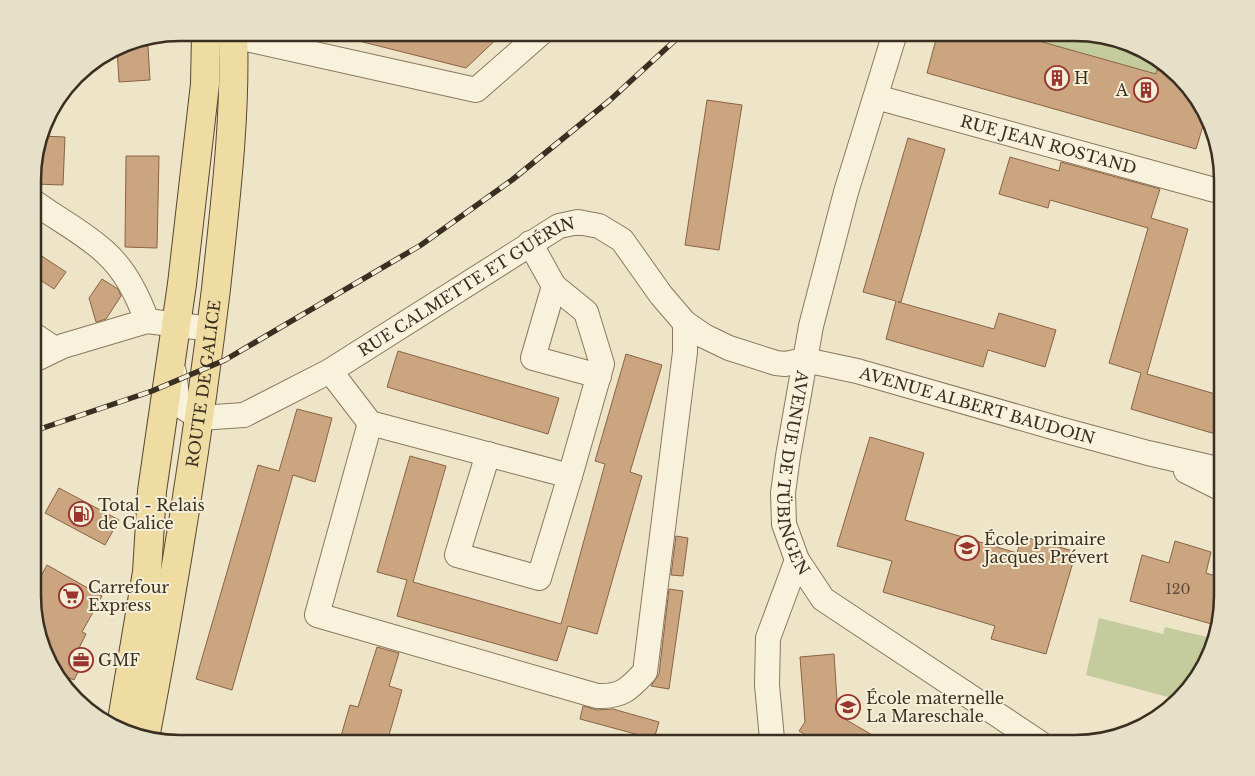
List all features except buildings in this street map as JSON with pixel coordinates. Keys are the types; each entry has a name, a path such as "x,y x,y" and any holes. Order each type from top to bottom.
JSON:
{"main road":[{"name":"ROUTE DE GALICE","path":"122,721 147,572 152,491 182,284 205,84 206,42"},
{"name":"ROUTE DE GALICE","path":"146,731 168,618 200,418 225,206 232,124 233,42"}],"street":[{"name":"AVENUE DE TÜBINGEN","path":"892,41 846,192 805,360 783,493 784,524 796,560 823,599 1026,734"},
{"path":"267,42 476,90 530,42"},
{"name":"RUE JEAN ROSTAND","path":"876,97 1213,188"},
{"path":"41,207 106,252 134,290 147,321 173,338 211,329"},
{"name":"RUE CALMETTE ET GUÉRIN","path":"200,418 244,415 330,371 558,226 578,222 599,226 622,240 661,294 685,323 704,336 729,348 776,363 785,364 805,360"},
{"path":"488,454 458,555 539,578 602,364 586,312 554,286 530,243"},
{"path":"554,286 532,358 599,376"},
{"path":"41,356 55,349 147,321"},
{"path":"370,423 317,615 597,696 612,696 628,690 645,672 685,352 685,323"},
{"path":"173,338 178,404 200,418"},
{"path":"41,340 55,349"},
{"name":"AVENUE ALBERT BAUDOIN","path":"805,360 857,371 1148,453 1213,468"},
{"path":"337,380 370,423 570,476"},
{"name":"AVENUE ALBERT BAUDOIN","path":"1148,453 1213,485"},
{"path":"772,734 767,685 768,638 796,560"}],"green space":[{"path":"1038,41 1093,42 1111,46 1144,60 1157,69 1156,74"},
{"path":"1099,618 1163,634 1165,627 1207,637 1195,665 1185,680 1169,697 1086,675"}],"railway":[{"path":"41,429 152,391 225,360 421,245 512,180 609,101 674,41"}],"place":[{"name":"H","path":"1057,78"},
{"name":"A","path":"1146,90"},
{"name":"Total - Relais de Galice","path":"81,514"},
{"name":"École primaire Jacques Prévert","path":"967,548"},
{"name":"Carrefour Express","path":"71,596"},
{"name":"GMF","path":"81,660"},
{"name":"École maternelle La Mareschale","path":"848,707"}]}
